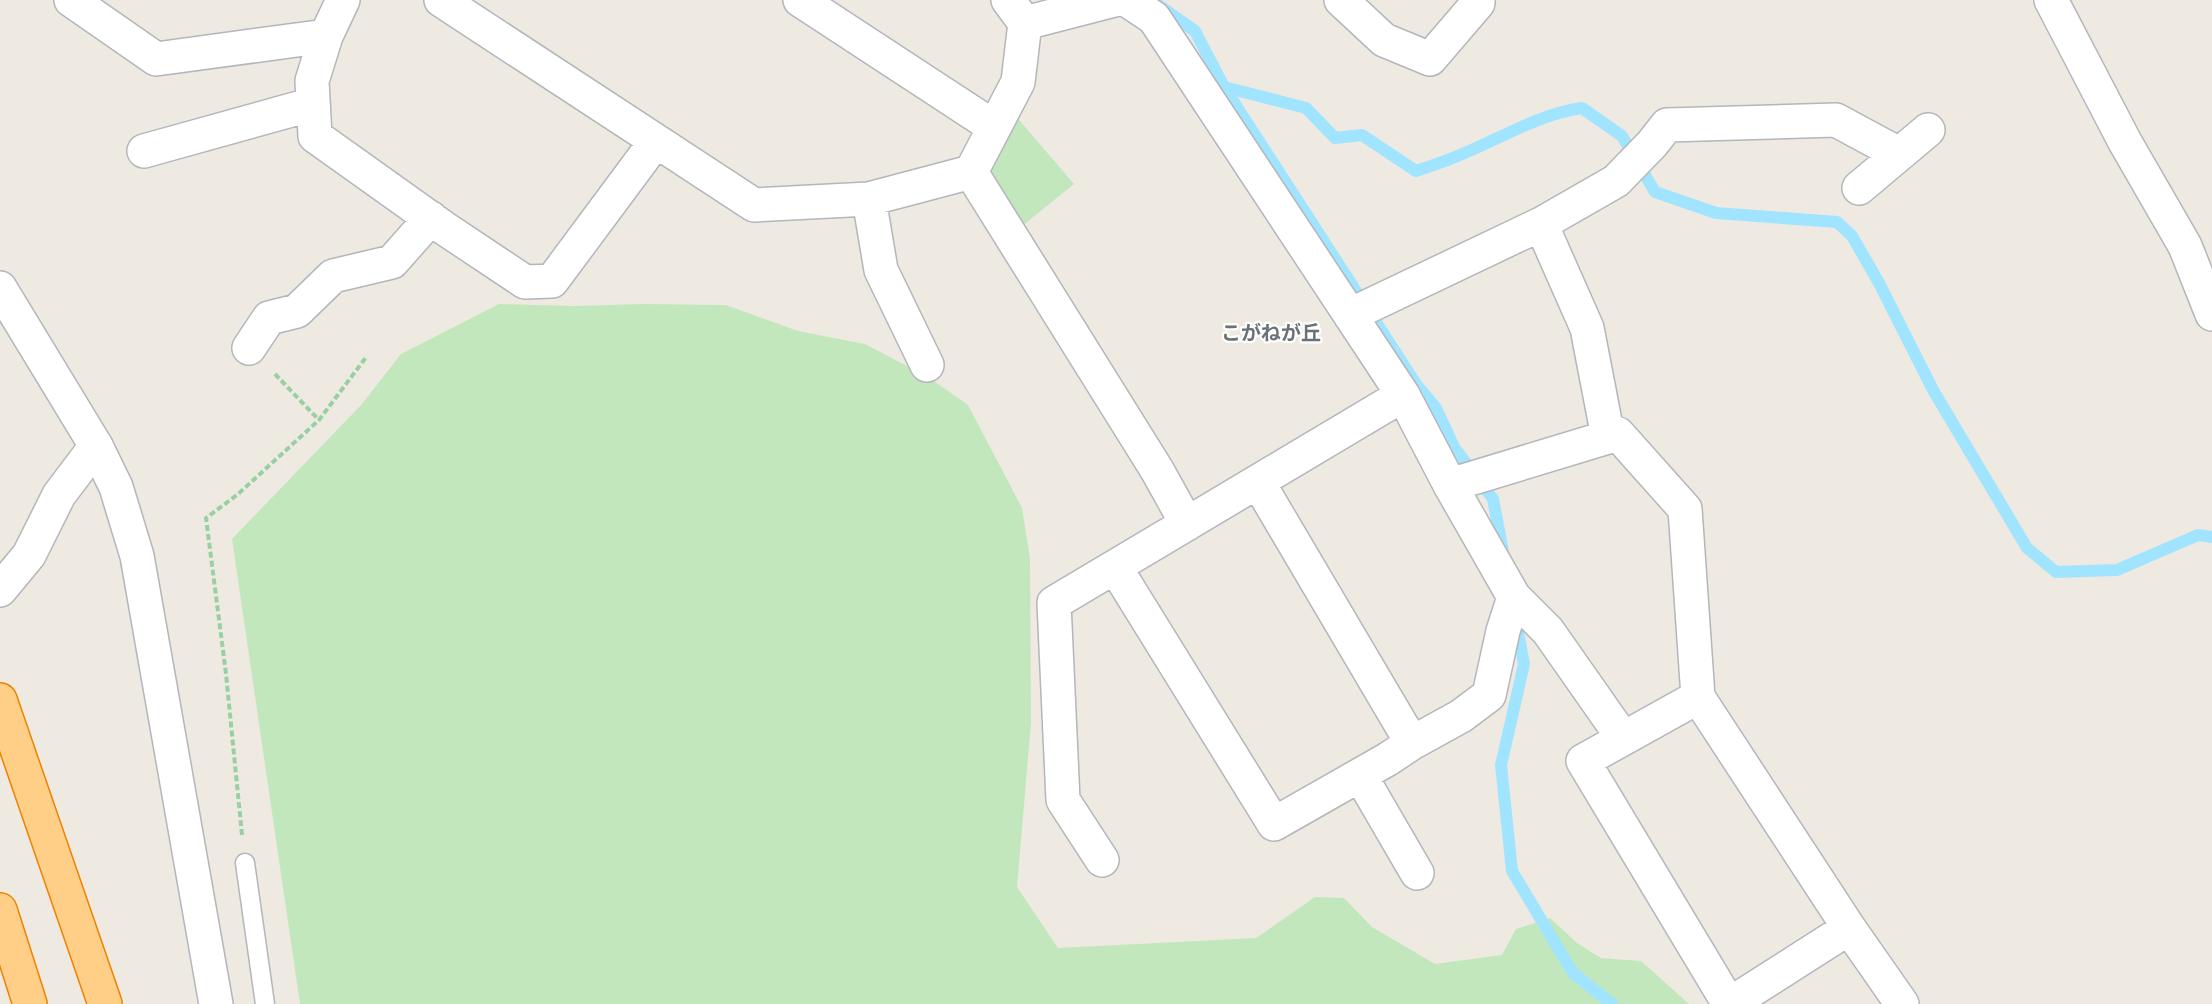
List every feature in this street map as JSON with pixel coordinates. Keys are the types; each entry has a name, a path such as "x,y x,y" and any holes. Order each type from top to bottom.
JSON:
{"highway":[{"path":"0,700 105,1004"},
{"path":"0,910 30,1004"}],"street":[{"path":"70,0 156,58 326,36"},
{"path":"343,0 326,36 312,81 315,136 525,282 552,280 656,141"},
{"path":"441,0 754,205 869,199 970,172 1018,82 1017,12 1114,0"},
{"path":"800,0 994,126"},
{"path":"1126,0 1157,11 1360,311 1403,395 1466,480 1493,559 1514,597 1548,631 1623,738"},
{"path":"1341,0 1384,40 1430,59 1478,3 1478,0"},
{"path":"2051,0 2125,142 2186,246 2212,314"},
{"path":"144,151 313,104"},
{"path":"1360,311 1541,224 1616,182 1667,125 1836,120 1899,154"},
{"path":"1859,188 1928,130"},
{"path":"970,172 1157,470 1187,524"},
{"path":"869,199 882,270 927,365"},
{"path":"249,348 269,318 297,311 333,276 392,262 431,218"},
{"path":"1541,224 1587,328 1608,437"},
{"path":"0,288 96,446 116,486 137,556 216,1004"},
{"path":"1102,860 1063,800 1054,603 1403,395"},
{"path":"1466,480 1618,434 1685,509 1698,697 1849,928 1902,1004"},
{"path":"0,590 28,555 59,495 96,446"},
{"path":"1258,482 1412,743"},
{"path":"1115,567 1274,824 1461,717 1489,695 1503,631 1514,597"},
{"path":"1698,697 1583,761 1730,1004 1849,928"},
{"path":"1360,775 1417,873"}],"lane":[{"path":"245,863 265,1004"}],"path":[{"path":"249,348 319,420"},
{"path":"245,863 227,686 206,518 237,495 319,420 367,356"}],"green space":[{"path":"1015,115 1074,184 1021,227 999,195 990,170"},
{"path":"499,304 726,305 798,331 865,344 928,377 968,405 1022,508 1030,558 1031,723 1017,887 1058,948 1256,938 1315,897 1344,898 1372,927 1435,964 1502,955 1516,929 1550,918 1577,943 1601,958 1641,961 1689,1004 300,1004 232,539 362,404 401,354"}],"waterway":[{"path":"1157,4 1195,31 1224,87 1306,108 1335,138 1362,135 1416,171 1460,155 1535,121 1582,108 1622,136 1655,192 1716,213 1837,222 1852,236 1879,283 1933,390 2027,548 2056,572 2117,570 2198,535 2212,537"},
{"path":"1224,87 1416,384 1436,408 1454,447 1493,499 1504,557"},
{"path":"1516,622 1524,664 1501,765 1512,871 1573,973 1612,1004"}],"district":[{"name":"こがねが丘","path":"1271,332"}]}
